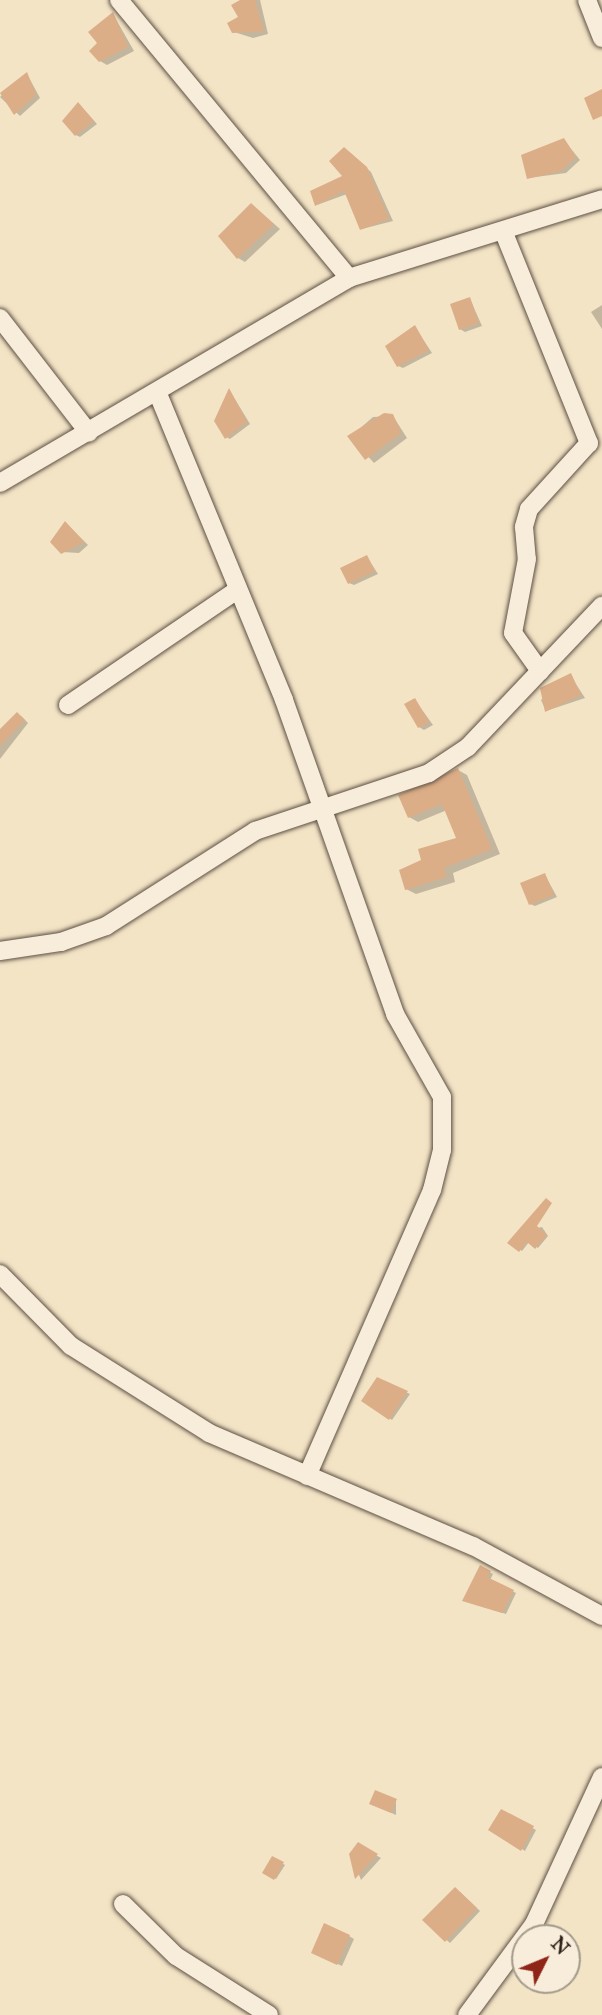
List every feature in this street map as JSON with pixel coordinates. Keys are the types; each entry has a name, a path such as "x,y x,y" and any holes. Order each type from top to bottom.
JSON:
{"street":[{"path":"119,0 349,278"},
{"path":"587,0 602,38"},
{"path":"0,483 158,394 349,278 504,233 602,199"},
{"path":"504,233 589,443 529,509 524,527 527,559 512,625 540,671"},
{"path":"0,318 89,433"},
{"path":"158,394 236,591 284,700 396,1014 442,1097 442,1150 432,1191 307,1476"},
{"path":"68,705 236,591"},
{"path":"0,951 61,942 106,926 236,842 320,807 429,773 468,747 602,606"},
{"path":"0,1274 71,1346 209,1433 485,1552 602,1616"},
{"path":"467,2015 534,1924 602,1777"},
{"path":"123,1904 176,1956 269,2015"}],"building":[{"path":"240,0 255,0 264,31 232,33 227,23 238,17 231,5"},
{"path":"113,12 128,47 99,62 89,51 97,43 88,32"},
{"path":"27,72 36,95 14,115 0,93"},
{"path":"602,89 602,116 593,120 584,98"},
{"path":"78,102 94,121 75,136 62,121"},
{"path":"564,138 576,157 561,171 527,179 521,155"},
{"path":"344,147 367,167 389,219 360,230 344,191 315,206 310,191 342,176 329,161"},
{"path":"251,203 274,224 237,259 218,236"},
{"path":"470,297 479,323 459,330 450,304"},
{"path":"415,325 429,350 397,367 385,346"},
{"path":"229,388 247,422 225,439 214,421"},
{"path":"384,413 393,414 401,433 365,460 347,436"},
{"path":"65,521 84,542 61,554 50,542"},
{"path":"367,555 375,571 348,584 340,568"},
{"path":"571,673 581,695 545,712 540,688"},
{"path":"415,698 429,722 418,728 404,704"},
{"path":"17,712 25,720 0,746 0,729"},
{"path":"458,768 492,849 444,868 447,877 405,890 399,870 421,860 418,849 456,838 442,804 408,818 398,795"},
{"path":"545,873 554,895 529,905 520,883"},
{"path":"546,1198 552,1203 537,1226 547,1235 535,1249 527,1242 519,1252 507,1243"},
{"path":"377,1377 408,1391 389,1420 361,1401"},
{"path":"480,1565 491,1571 487,1577 514,1590 502,1613 462,1601"},
{"path":"375,1790 397,1799 391,1813 369,1804"},
{"path":"501,1809 534,1826 521,1851 488,1830"},
{"path":"358,1842 378,1854 355,1879 349,1854"},
{"path":"272,1856 284,1862 274,1880 262,1873"},
{"path":"455,1887 477,1908 445,1942 422,1920"},
{"path":"324,1923 350,1935 337,1965 311,1953"}]}
